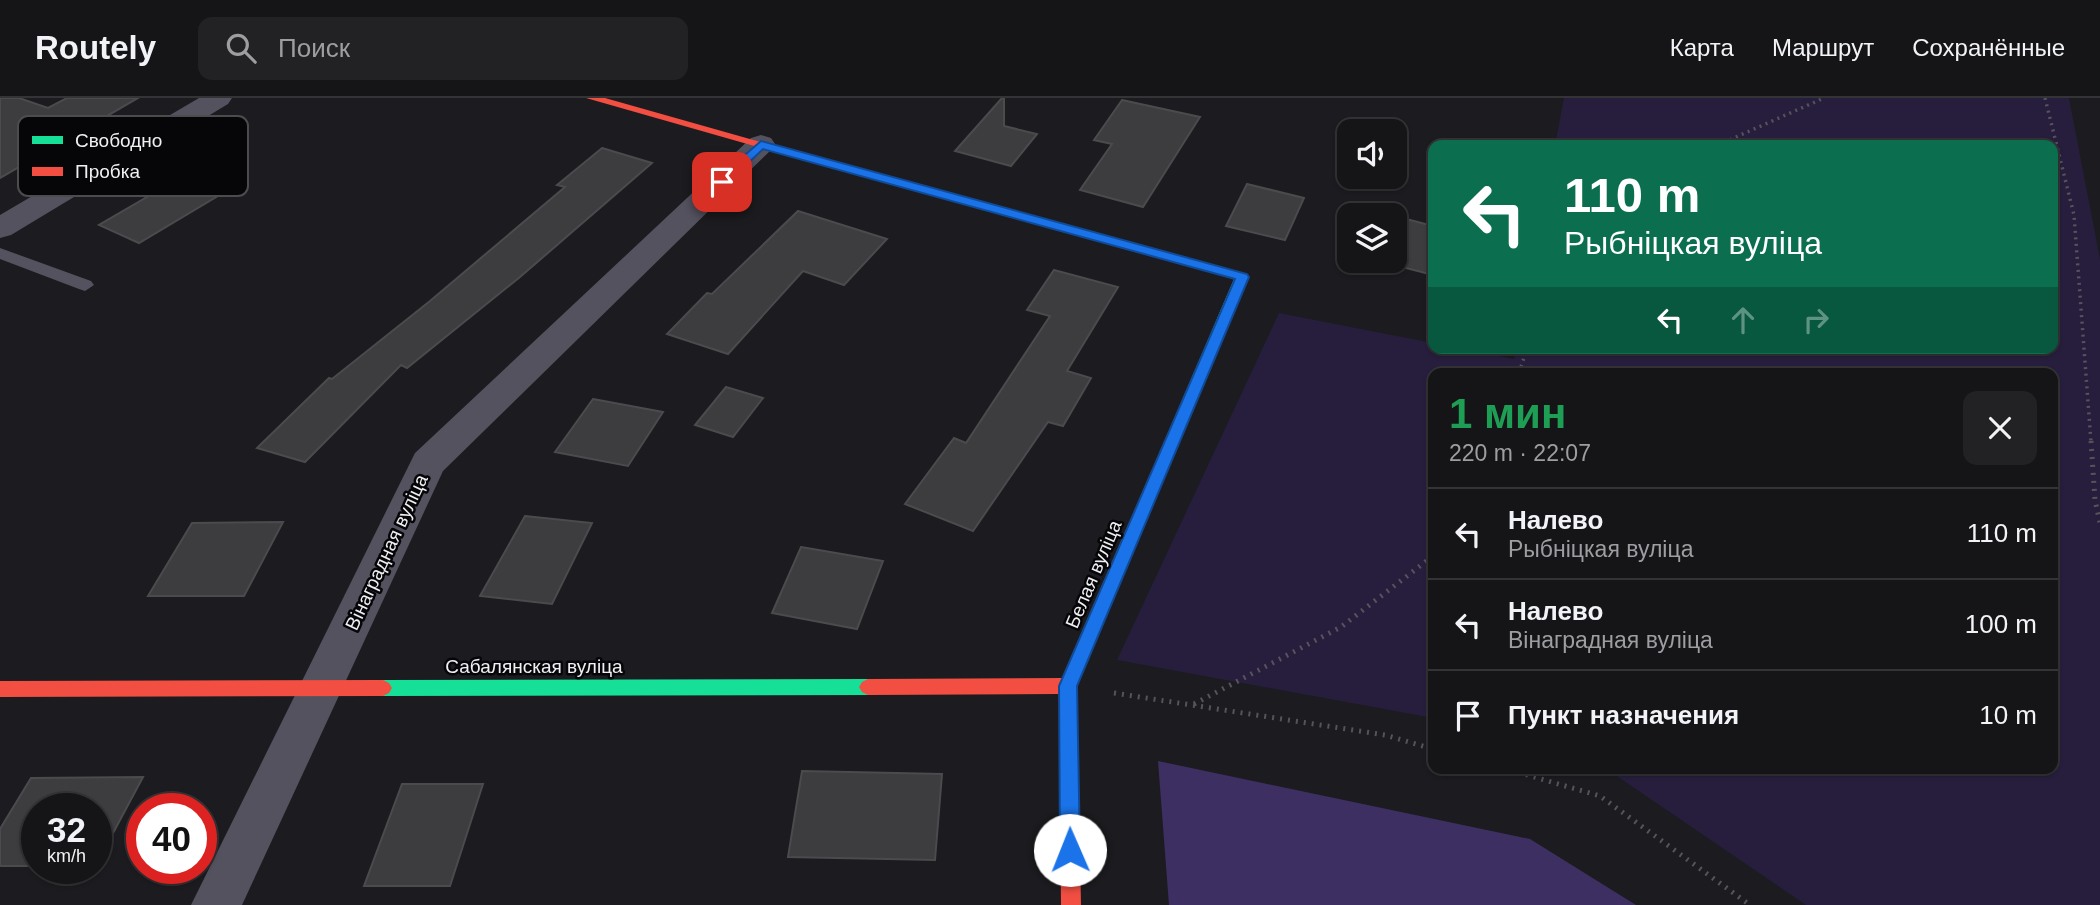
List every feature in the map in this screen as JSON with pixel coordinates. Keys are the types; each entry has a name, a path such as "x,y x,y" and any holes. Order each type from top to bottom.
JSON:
{"street":[{"path":"188,116 218,98"},
{"path":"592,98 761,144"},
{"name":"Белая вуліца","path":"761,144 1242,277 1068,686 1071,905"},
{"name":"Вінаградная вуліца","path":"216,905 428,463 761,144"},
{"path":"0,228 54,196"},
{"name":"Сабалянская вуліца","path":"0,689 1068,686"}],"lane":[{"path":"0,254 85,285"}],"path":[{"path":"1729,140 1824,98"},
{"path":"2045,98 2055,140"},
{"path":"2058,150 2074,215 2095,500 2100,523"},
{"path":"1192,705 1341,627 1428,560"},
{"path":"1068,686 1385,735 1428,748"},
{"path":"1524,774 1600,796 1750,905"}],"shaded area":[{"path":"1564,98 2069,98 2100,259 2100,905 1806,905 1614,774 2058,774 2058,368 1428,368 1428,717 1117,660 1279,313 1428,342 1428,354 1489,354 1514,359 1515,354 2058,354 2058,140 1556,140"},
{"path":"1158,761 1530,839 1636,905 1169,905"}],"building":[{"path":"0,98 19,98 48,108 67,98 138,98 107,116 18,116 18,168 0,178"},
{"path":"1002,98 1004,126 1037,134 1011,166 955,151"},
{"path":"1122,100 1200,117 1143,207 1080,190 1112,144 1094,140"},
{"path":"602,148 652,163 520,277 407,368 401,365 305,462 257,448 329,378 332,379 430,301 565,187 557,185"},
{"path":"1247,184 1304,198 1285,240 1226,226"},
{"path":"149,196 218,196 139,243 99,225"},
{"path":"798,211 887,239 844,285 803,271 728,354 667,334 707,293 712,294"},
{"path":"1407,219 1428,225 1428,274 1407,268"},
{"path":"1054,270 1118,287 1067,371 1091,378 1063,426 1048,422 973,531 905,504 954,438 966,443 1050,316 1027,310"},
{"path":"726,387 763,398 733,437 695,425"},
{"path":"593,399 663,412 628,466 555,452"},
{"path":"525,516 592,523 552,604 480,596"},
{"path":"283,522 244,596 148,596 192,523"},
{"path":"801,547 883,561 857,629 772,613"},
{"path":"802,771 942,774 935,860 788,857"},
{"path":"143,777 134,793 126,793 126,809 112,835 112,793 22,793 31,778"},
{"path":"402,784 483,784 450,886 364,886"},
{"path":"21,794 21,866 0,866 0,829"}],"traffic: fast":[{"path":"839,166 1242,277 1184,412"},
{"path":"383,688 868,687"}],"traffic: jam":[{"path":"592,98 839,166"},
{"path":"1071,905 1068,686 1184,412"},
{"path":"868,687 1068,686"},
{"path":"0,689 383,688"}],"route":[{"path":"722,182 761,144 1242,277 1068,686 1070,850"}]}
